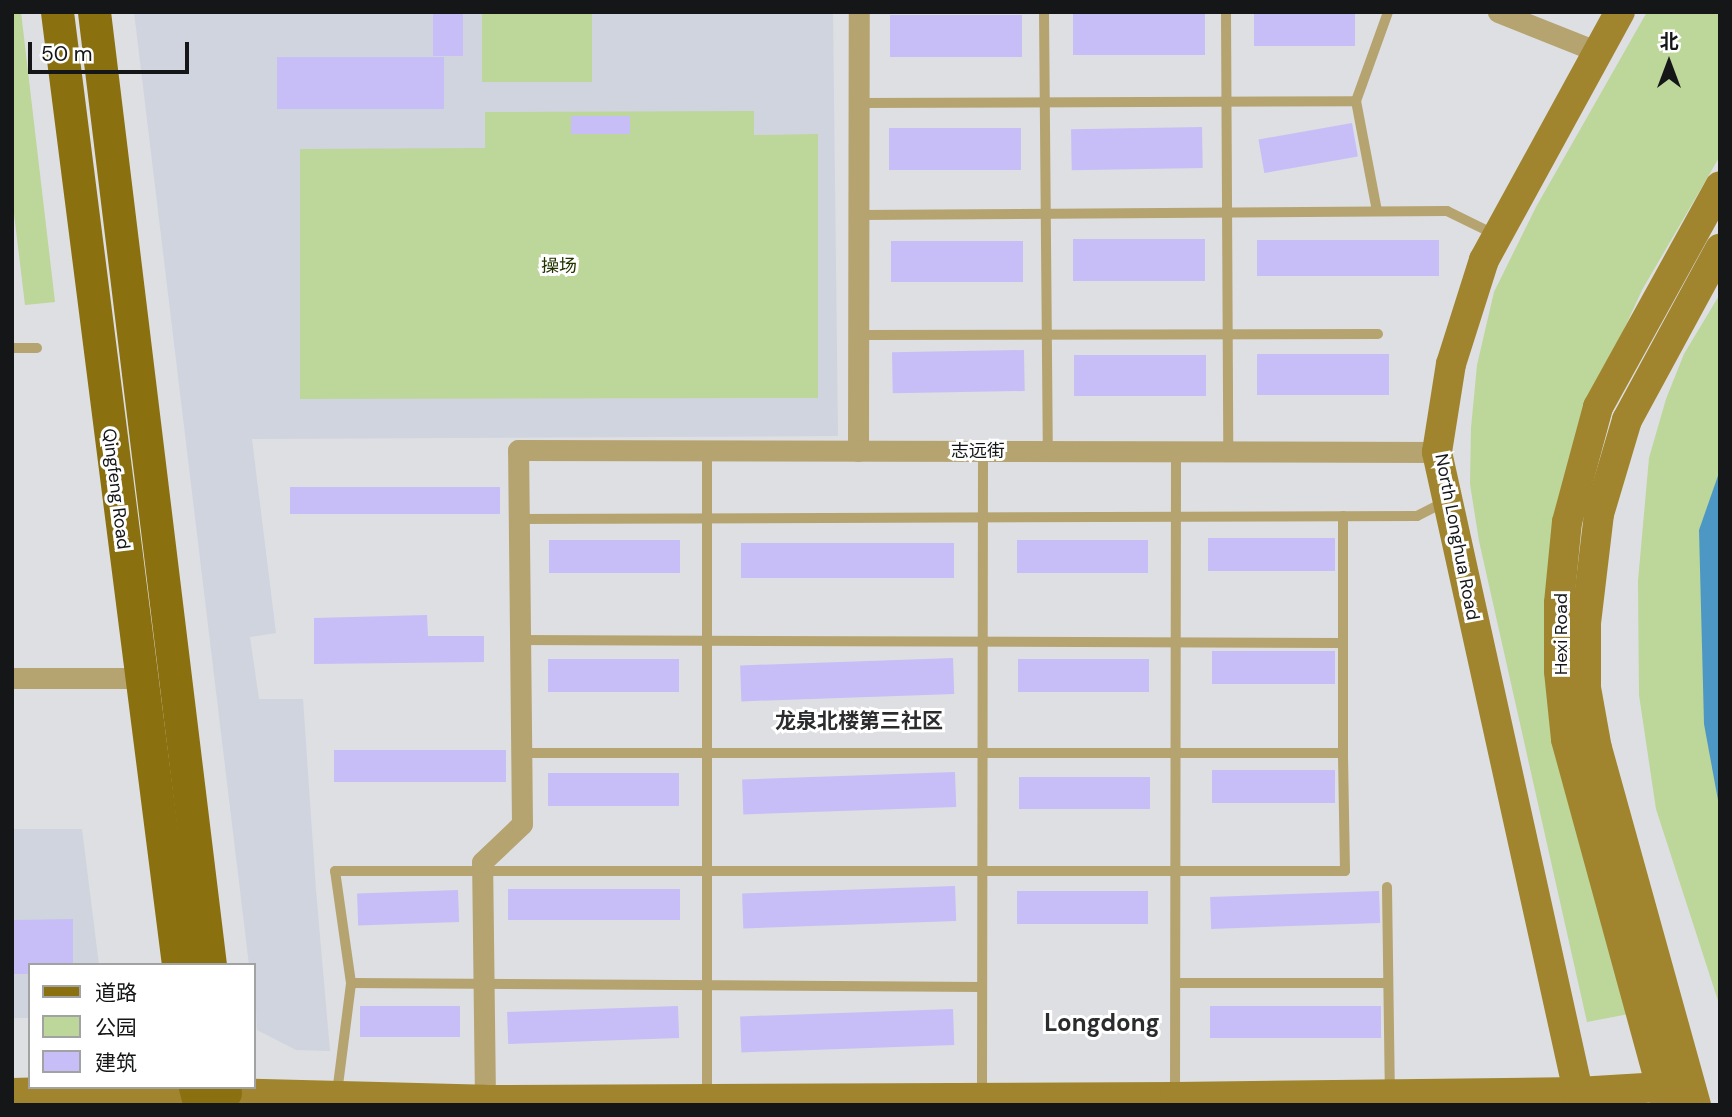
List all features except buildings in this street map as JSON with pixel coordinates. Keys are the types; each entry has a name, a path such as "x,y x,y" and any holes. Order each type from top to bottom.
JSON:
{"main road":[{"name":"Qingfeng Road","path":"57,12 139,678 178,963"},
{"name":"Qingfeng Road","path":"94,12 209,963"}],"street":[{"path":"858,450 859,12"},
{"path":"1498,12 1598,52"},
{"name":"North Longhua Road","path":"1579,1098 1437,452 1451,364 1484,260 1620,12"},
{"name":"Hexi Road","path":"1677,1094 1566,739 1559,671 1559,603 1567,522 1598,407 1720,186"},
{"name":"Hexi Road","path":"1677,1094 1597,749 1587,688 1586,623 1600,514 1627,420 1720,249"},
{"name":"志远街","path":"519,519 518,450 1437,452"},
{"path":"485,1100 482,862 522,824 519,519"},
{"path":"12,678 139,678"},
{"path":"12,1093 202,1093 624,1102 707,1099 860,1102 982,1098 1048,1101 1175,1097 1287,1100 1390,1094 1579,1098 1677,1094"}],"lane":[{"path":"1044,12 1048,451"},
{"path":"1226,12 1228,452"},
{"path":"1377,211 1356,101 1388,12"},
{"path":"859,103 1356,101"},
{"path":"859,215 1447,211 1497,236"},
{"path":"858,335 1378,334"},
{"path":"12,348 37,348"},
{"path":"707,450 707,1099"},
{"path":"982,1098 983,451"},
{"path":"1175,1097 1176,452"},
{"path":"519,519 1417,516 1446,501"},
{"path":"337,1096 351,983 335,871 1345,871 1343,516"},
{"path":"519,640 1343,643"},
{"path":"521,753 1343,753"},
{"path":"1387,887 1390,1094"},
{"path":"351,983 982,987"},
{"path":"1175,983 1388,983"}],"shaded area":[{"path":"134,12 833,12 838,436 252,439 276,633 250,637 259,699 303,699 330,1051 296,1050 257,1030 256,963 249,963"},
{"path":"12,829 82,829 99,963 28,963 28,1018 12,1018"}],"green space":[{"path":"12,12 21,12 55,302 25,305 12,197"},
{"path":"482,12 592,12 592,82 482,82"},
{"path":"1647,12 1720,12 1720,156 1642,290 1614,351 1549,603 1634,1013 1587,1022 1479,541 1470,484 1471,428 1477,365 1494,292 1536,207"},
{"name":"操场","path":"754,111 754,135 818,134 818,398 300,399 300,149 485,148 485,112"},
{"path":"1720,294 1720,1007 1656,809 1639,695 1638,581 1649,458 1666,399 1684,354"}],"water":[{"path":"1720,470 1720,811 1704,724 1699,530"}],"district":[{"name":"龙泉北楼第三社区","path":"859,721"},
{"name":"Longdong","path":"1102,1023"}]}
